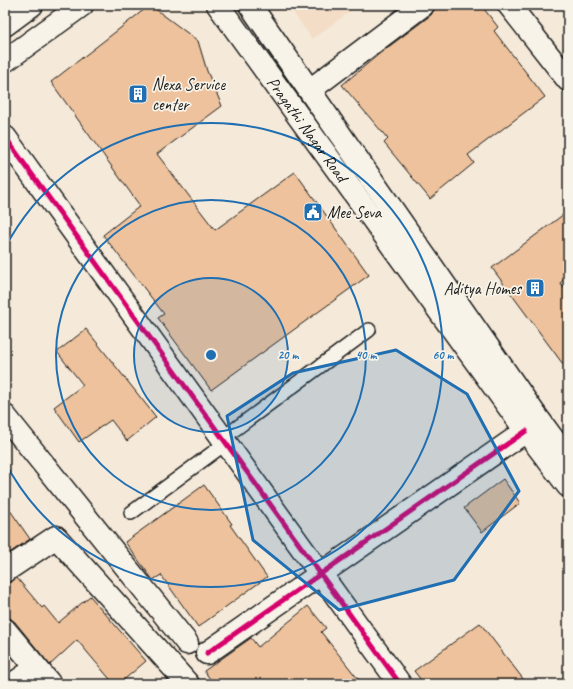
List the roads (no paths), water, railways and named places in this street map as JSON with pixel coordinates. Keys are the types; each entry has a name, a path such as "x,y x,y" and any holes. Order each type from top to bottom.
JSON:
{"street":[{"path":"5,25 32,5"},
{"path":"5,61 82,5"},
{"name":"Pragathi Nagar Road","path":"218,5 526,431 568,486"},
{"name":"Pragathi Nagar Road","path":"250,5 534,413 568,459"},
{"path":"310,90 423,5"},
{"path":"509,5 568,80"},
{"path":"5,137 400,684"},
{"path":"5,416 187,644"},
{"path":"207,653 526,431"},
{"path":"5,572 56,537 188,684"},
{"path":"5,630 43,676 13,684"}],"lane":[{"path":"132,513 369,330"}],"place":[{"name":"Nexa Service center","path":"138,94"},
{"name":"Mee Seva","path":"313,212"},
{"name":"Aditya Homes","path":"535,288"}]}
